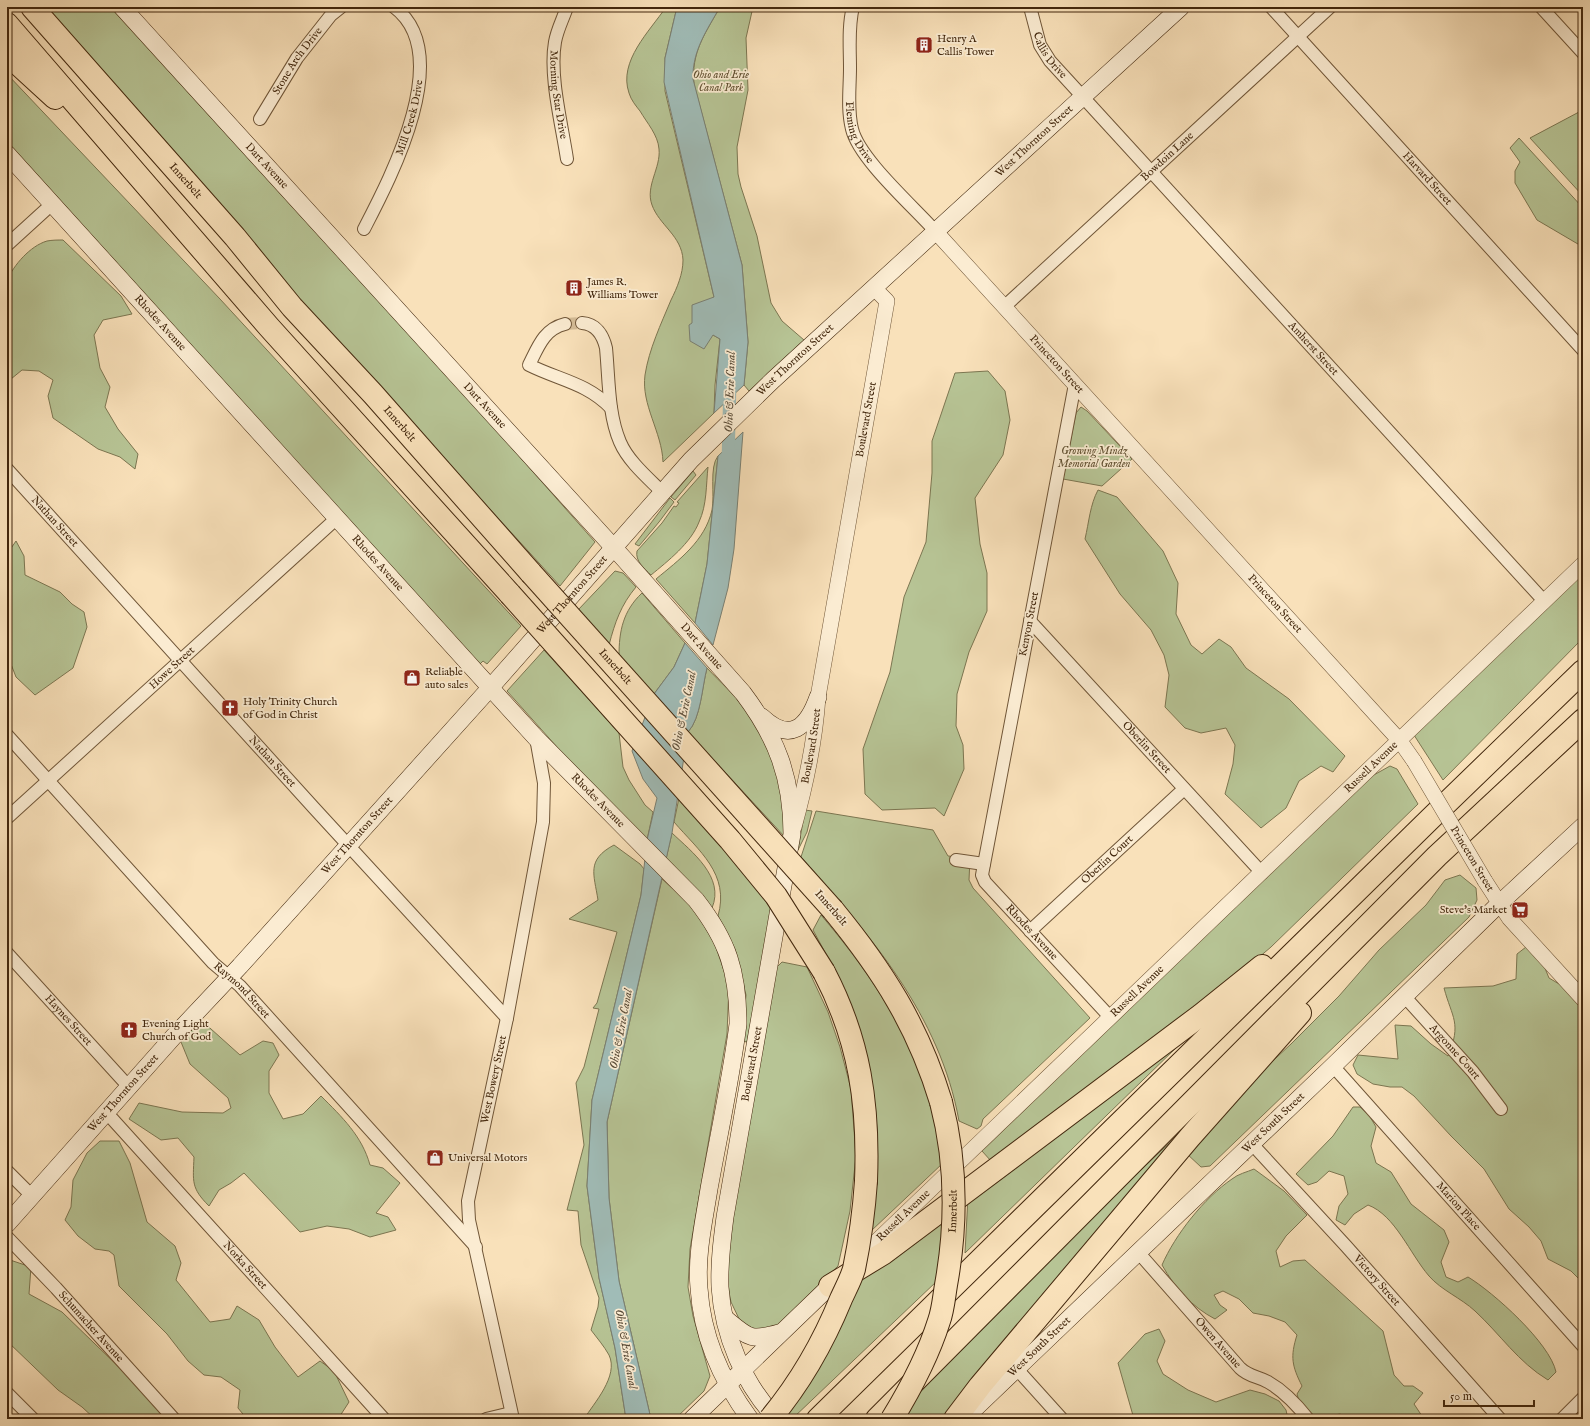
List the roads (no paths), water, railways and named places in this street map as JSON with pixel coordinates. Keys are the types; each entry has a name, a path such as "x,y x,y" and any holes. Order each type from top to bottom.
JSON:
{"highway":[{"name":"Innerbelt","path":"32,7 235,237 292,307 373,394 833,910 868,954 897,998 921,1045 941,1102 949,1135 954,1191 951,1256 940,1319 932,1342 916,1377 892,1419"},
{"path":"7,24 269,327 730,840 776,896 824,972 844,1016 859,1066 867,1134 864,1213 853,1270 827,1332 806,1369 783,1404 770,1419"},
{"path":"7,54 64,106 168,209"},
{"path":"1508,745 1583,662"},
{"path":"823,1414 1583,671"},
{"path":"877,1419 1437,856 1578,726"},
{"path":"830,1286 884,1253 1201,1015 1267,961 1430,819"},
{"path":"955,1419 980,1386 1190,1137 1437,856"}],"main road":[{"name":"Dart Avenue","path":"122,7 613,547 732,681 760,715 778,751 784,768 792,808 792,834"},
{"name":"West Thornton Street","path":"7,1224 106,1112 230,977 490,688 691,460 773,380 1181,7"},
{"name":"Rhodes Avenue","path":"7,154 536,738 696,900 718,930 726,948 735,977"},
{"name":"Boulevard Street","path":"760,715 768,722 782,730 796,730 809,719 818,697"},
{"name":"West South Street","path":"964,1419 1405,997 1500,903 1583,826"},
{"name":"Boulevard Street","path":"777,1419 760,1400 743,1370 731,1342 720,1288 721,1253 725,1217 792,834"},
{"name":"Boulevard Street","path":"735,977 738,996 737,1030 700,1244 698,1276 701,1310 704,1324 727,1385 750,1419"},
{"name":"Russell Avenue","path":"693,1418 830,1286"},
{"path":"726,1319 751,1338 760,1339 782,1333"}],"street":[{"name":"Stone Arch Drive","path":"260,120 298,58 332,15 341,7"},
{"name":"Mill Creek Drive","path":"364,229 390,178 399,155 413,114 417,91 419,62 417,38 409,21 394,7"},
{"name":"Morning Star Drive","path":"567,7 557,32 553,56 556,87 567,159"},
{"name":"Fleming Drive","path":"853,7 851,24 850,99 851,124 856,140 865,155 936,232"},
{"name":"Callis Drive","path":"1030,7 1037,35 1045,53 1082,96"},
{"name":"Harvard Street","path":"1271,7 1583,350"},
{"name":"Bowdoin Lane","path":"1004,307 1330,7"},
{"path":"1541,7 1583,53"},
{"name":"Amherst Street","path":"1082,96 1544,601"},
{"path":"7,246 52,204"},
{"name":"Princeton Street","path":"936,232 1400,741 1414,761 1508,918 1583,999"},
{"name":"Boulevard Street","path":"792,834 805,787 815,733 818,697 887,301 874,288"},
{"path":"582,323 592,326 604,338 611,408 620,443 638,467 662,492"},
{"path":"565,324 555,327 546,334 529,365 551,376 590,390 611,408"},
{"name":"Kenyon Street","path":"984,864 1074,384"},
{"name":"Nathan Street","path":"7,469 507,1018"},
{"name":"Howe Street","path":"7,818 337,518"},
{"name":"Russell Avenue","path":"830,1286 1583,564"},
{"name":"Oberlin Street","path":"1030,621 1262,873"},
{"name":"Raymond Street","path":"7,735 212,962 230,977 476,1247"},
{"name":"West Bowery Street","path":"512,1416 469,1220 468,1201 507,1018 543,822 544,783 536,738"},
{"name":"Oberlin Court","path":"1030,931 1184,789"},
{"path":"956,860 984,864"},
{"name":"Rhodes Avenue","path":"984,864 982,875 985,882 1110,1017"},
{"name":"Haynes Street","path":"7,953 129,1087"},
{"name":"Argonne Court","path":"1405,997 1473,1072 1501,1109"},
{"name":"Marion Place","path":"1333,1066 1583,1346"},
{"name":"Norka Street","path":"106,1112 384,1419"},
{"name":"Victory Street","path":"1252,1144 1346,1246 1500,1419"},
{"path":"7,1171 32,1196"},
{"name":"Schumacher Avenue","path":"7,1237 56,1288 174,1419"},
{"name":"Owen Avenue","path":"1138,1252 1247,1374 1258,1377 1275,1386 1308,1419"},
{"path":"1016,1368 1062,1419"},
{"path":"7,1393 33,1419"},
{"path":"1562,1419 1583,1398"},
{"path":"486,1419 512,1416"}],"water":[{"path":"677,7 720,7 701,41 695,59 693,79 742,265 748,342 744,385 714,413 720,339 713,335 704,349 690,341 689,325 692,323 692,305 714,297 664,82 665,58"},
{"path":"743,432 734,549 728,588 713,645 695,623 707,564 718,456"},
{"path":"685,643 707,668 696,719 688,732 672,833 607,1122 609,1198 619,1281 651,1419 626,1419 615,1348 599,1278 587,1186 592,1100 641,895 647,840 657,798 643,779 632,751 654,694 674,667"}],"waterway":[{"name":"Ohio & Erie Canal","path":"728,463 730,381"}],"tunnel":[{"path":"565,324 582,323"}],"place":[{"name":"Henry A Callis Tower","path":"924,45"},
{"name":"James R. Williams Tower","path":"574,288"},
{"name":"Reliable auto sales","path":"412,678"},
{"name":"Holy Trinity Church of God in Christ","path":"230,708"},
{"name":"Steve's Market","path":"1520,910"},
{"name":"Evening Light Church of God","path":"129,1030"},
{"name":"Universal Motors","path":"435,1158"}],"park label":[{"name":"Ohio and Erie Canal Park","path":"721,81"},
{"name":"Growing Mindz Memorial Garden","path":"1094,457"}]}
